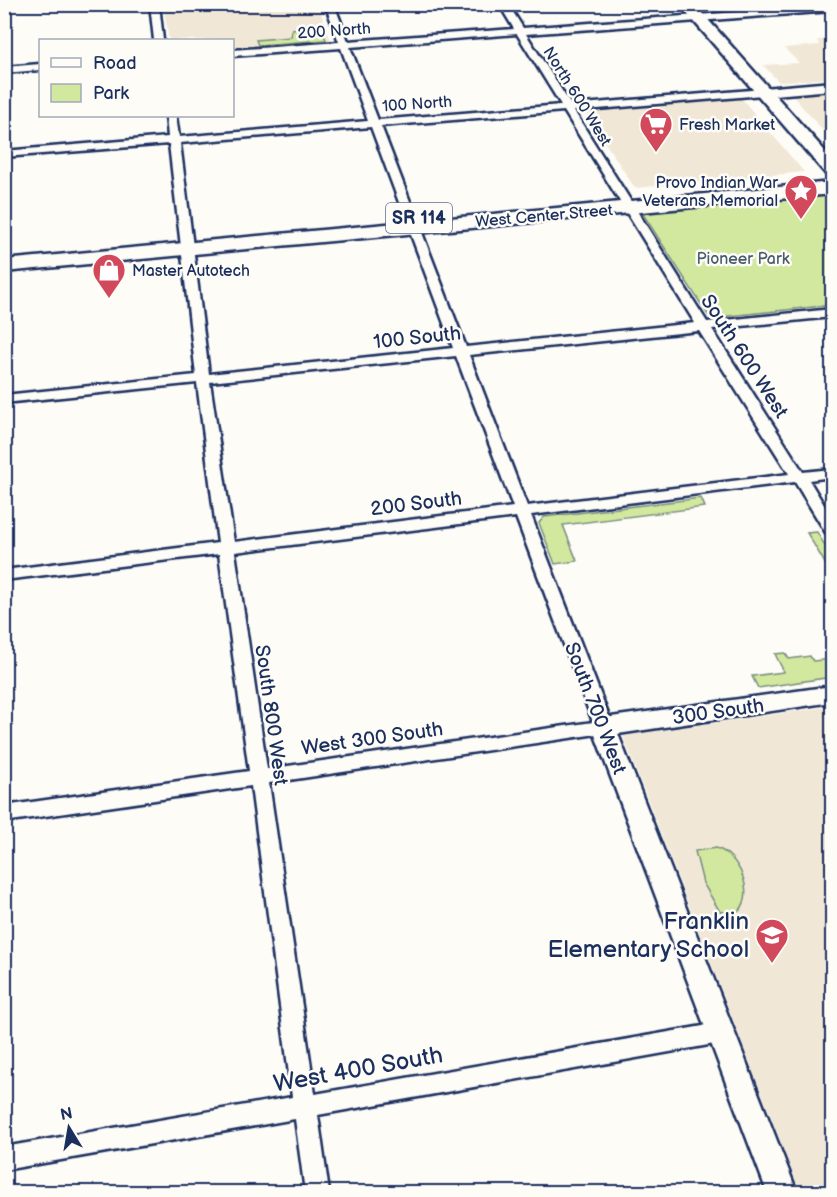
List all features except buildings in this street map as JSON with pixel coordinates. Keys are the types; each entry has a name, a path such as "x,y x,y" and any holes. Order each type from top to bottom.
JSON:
{"main road":[{"path":"686,4 832,170"},
{"name":"West Center Street","path":"627,203 832,179"},
{"name":"West Center Street","path":"4,266 186,244 627,203 832,188"},
{"name":"West Center Street","path":"4,255 186,244"}],"street":[{"path":"154,4 159,39"},
{"name":"South 700 West","path":"329,4 782,1192"},
{"name":"North 600 West","path":"503,4 627,203"},
{"name":"200 North","path":"234,53 832,8"},
{"path":"4,70 39,67"},
{"name":"100 North","path":"4,154 832,86"},
{"name":"South 800 West","path":"171,117 203,378 317,1192"},
{"name":"South 600 West","path":"627,203 832,529"},
{"name":"100 South","path":"4,399 832,313"},
{"name":"200 South","path":"4,575 832,473"},
{"name":"300 South","path":"604,728 832,694"},
{"name":"West 300 South","path":"4,814 604,728"},
{"name":"West 400 South","path":"4,1159 720,1033"}],"shaded area":[{"path":"163,5 318,5 331,41 234,49 234,39 169,39"},
{"path":"832,39 832,78 779,82 763,65 799,63 784,48 820,45 817,40"},
{"path":"832,92 832,141 792,95"},
{"path":"742,99 804,172 635,188 585,112"},
{"name":"Franklin Elementary School","path":"832,706 832,1192 800,1192 623,736"}],"green space":[{"path":"321,26 326,40 258,45 256,40 291,37 292,29"},
{"name":"Pioneer Park","path":"830,193 832,196 832,305 710,318 641,211"},
{"path":"701,498 705,507 563,525 577,561 555,564 539,523 544,517"},
{"path":"817,532 832,558 832,575 807,533"},
{"path":"785,653 789,659 810,656 813,661 832,659 832,677 758,688 752,676 784,672 775,654"},
{"path":"716,848 731,858 742,875 746,894 739,911 720,912 703,883 695,851"}],"place":[{"name":"Fresh Market","path":"656,153"},
{"name":"Provo Indian War Veterans Memorial","path":"801,220"},
{"name":"Master Autotech","path":"109,299"},
{"name":"Franklin Elementary School","path":"772,964"}]}
